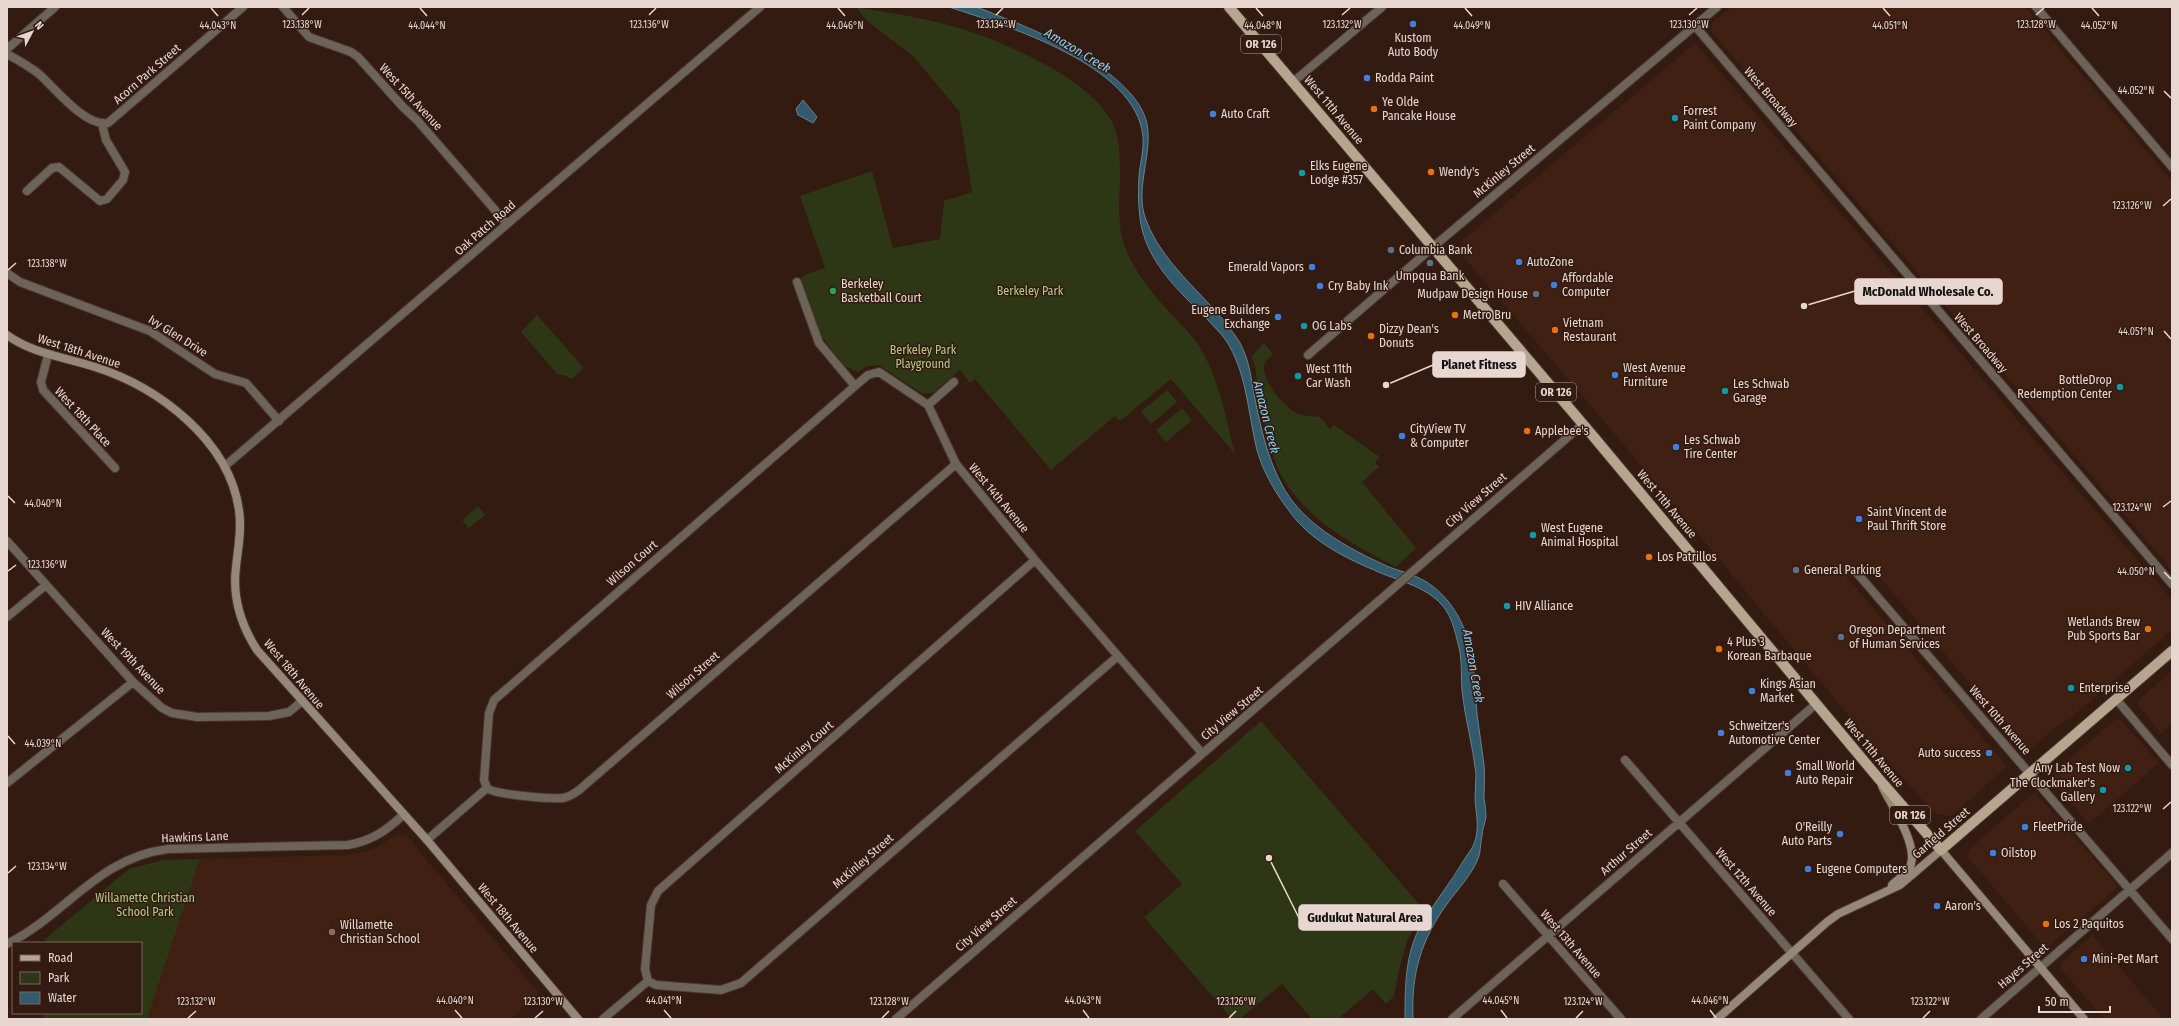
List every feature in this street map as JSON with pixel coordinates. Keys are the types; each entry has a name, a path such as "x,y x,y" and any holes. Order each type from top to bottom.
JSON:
{"main road":[{"name":"West 11th Avenue","path":"1229,7 1583,424 1879,779 2084,1019"},
{"name":"West 18th Avenue","path":"7,335 48,355 109,372 158,398 191,424 208,442 225,466 236,494 239,509 240,528 235,585 240,617 257,650 301,702 427,840 578,1019"},
{"name":"Garfield Street","path":"1717,1019 1838,914 1900,885 2172,651"},
{"path":"1879,779 1910,842 1913,856 1909,870 1881,895"}],"street":[{"path":"7,49 55,7"},
{"name":"Acorn Park Street","path":"102,124 117,117 243,7"},
{"name":"West 15th Avenue","path":"283,7 309,37 351,52 358,57 416,120 507,224"},
{"name":"Oak Patch Road","path":"225,466 760,7"},
{"path":"1293,82 1382,7"},
{"name":"McKinley Street","path":"1308,355 1433,247 1717,7"},
{"path":"2036,7 2172,167"},
{"name":"West Broadway","path":"1695,26 2172,584"},
{"path":"7,54 34,70 84,115 96,123 102,124 106,140 123,166 125,176 107,200 102,202 62,169 56,167 27,191"},
{"name":"Ivy Glen Drive","path":"7,273 20,282 150,331 215,374 246,383 279,421"},
{"path":"797,282 819,343 855,386 868,375 878,372 928,404 954,382"},
{"name":"West 18th Place","path":"48,355 41,382 42,390 115,468"},
{"name":"Wilson Court","path":"487,788 484,780 489,713 494,700 855,386"},
{"name":"West 14th Avenue","path":"928,404 956,464 1035,560 1202,753"},
{"name":"City View Street","path":"896,1019 1583,424"},
{"name":"Wilson Street","path":"487,788 498,793 558,798 570,796 578,792 956,464"},
{"name":"West 19th Avenue","path":"7,541 134,682 162,708 172,712 197,717 274,716 289,712 301,702"},
{"name":"McKinley Court","path":"648,981 645,969 651,905 658,891 1035,560"},
{"name":"West 10th Avenue","path":"1857,573 2172,939"},
{"path":"7,617 46,585"},
{"name":"McKinley Street","path":"648,981 656,985 721,990 741,984 1118,656"},
{"path":"7,783 134,682"},
{"path":"2116,699 2172,764"},
{"name":"Arthur Street","path":"1452,1019 1816,704"},
{"name":"West 12th Avenue","path":"1625,760 1849,1019"},
{"path":"427,840 487,788"},
{"name":"Hawkins Lane","path":"7,944 28,932 103,873 115,865 141,854 168,849 348,845 377,836 386,831 403,815"},
{"name":"Hayes Street","path":"1981,1019 2172,853"},
{"name":"West 13th Avenue","path":"1503,884 1621,1019"},
{"path":"603,1019 648,981"}],"shaded area":[{"path":"1731,7 2025,7 2172,181 2172,570 1711,31 1712,23"},
{"path":"1695,43 2172,600 2172,630 2067,721 2061,723 2032,748 2026,750 1867,562 1847,577 2005,764 2005,768 1952,816 1935,814 1868,739 1625,446 1461,254 1463,240"},
{"path":"2172,671 2172,724 2161,734 2136,702"},
{"path":"2116,719 2120,719 2159,763 2089,824 2052,780 2055,771"},
{"path":"2035,792 2116,884 2116,889 2049,946 2044,947 1967,856 1970,848"},
{"name":"Willamette Christian School","path":"400,832 403,836 405,834 539,993 511,1019 147,1019 200,859 348,855 367,851 380,845"},
{"path":"2092,935 2164,1019 2104,1019 2061,969 2061,963"}],"green space":[{"name":"Berkeley Park","path":"856,7 940,23 986,37 1041,62 1067,78 1089,95 1106,113 1116,132 1119,147 1120,225 1128,255 1149,288 1193,338 1202,351 1218,388 1235,454 1171,379 1120,421 1115,416 1051,470 975,379 970,383 960,370 933,393 923,394 879,365 868,366 858,372 845,366 821,336 801,279 804,275 825,268 800,196 872,171 893,248 940,239 944,201 972,192 959,111 913,56 867,21"},
{"path":"537,315 584,368 572,379 568,378 568,376 557,374 521,332"},
{"path":"1264,343 1273,354 1265,362 1264,369 1266,376 1269,384 1286,405 1298,414 1320,417 1330,429 1334,425 1380,457 1375,462 1379,467 1362,482 1416,548 1396,567 1364,550 1334,531 1306,508 1284,480 1278,469 1268,440 1261,408 1255,365 1251,357"},
{"path":"1167,390 1177,402 1151,424 1141,412"},
{"path":"1182,408 1192,420 1166,442 1156,430"},
{"path":"478,506 485,515 469,528 462,520"},
{"path":"1261,721 1425,911 1407,941 1394,996 1386,1004 1373,989 1338,1019 1312,1019 1282,984 1240,1019 1232,1019 1144,917 1182,884 1135,831"},
{"name":"Willamette Christian School Park","path":"200,859 147,1019 44,1019 44,1014 142,1014 142,942 45,942 45,939 129,869 163,860"}],"water":[{"path":"949,7 975,7 1039,33 1085,57 1107,72 1126,88 1140,106 1147,124 1148,148 1142,196 1146,220 1154,238 1165,254 1217,312 1240,343 1248,364 1268,453 1285,491 1293,502 1313,523 1337,540 1376,561 1416,576 1428,583 1451,605 1462,624 1469,643 1474,669 1477,714 1484,765 1484,798 1486,817 1477,861 1467,878 1438,917 1424,944 1416,972 1413,1019 1405,1019 1407,971 1412,947 1421,925 1472,848 1477,833 1475,764 1463,701 1460,652 1454,627 1449,615 1435,598 1419,588 1383,574 1328,547 1298,522 1275,490 1266,475 1257,450 1246,393 1238,365 1232,351 1221,334 1181,293 1164,273 1150,251 1145,239 1141,224 1139,200 1139,176 1143,137 1135,112 1118,89 1094,69 1066,52 1003,25"},
{"path":"803,100 817,117 813,123 798,115 796,109"}],"place":[{"name":"Kustom Auto Body","path":"1413,24"},
{"name":"Rodda Paint","path":"1367,78"},
{"name":"Ye Olde Pancake House","path":"1374,109"},
{"name":"Auto Craft","path":"1213,114"},
{"name":"Forrest Paint Company","path":"1675,118"},
{"name":"Wendy's","path":"1431,172"},
{"name":"Elks Eugene Lodge #357","path":"1302,173"},
{"name":"Columbia Bank","path":"1391,250"},
{"name":"AutoZone","path":"1519,262"},
{"name":"Umpqua Bank","path":"1430,263"},
{"name":"Emerald Vapors","path":"1312,267"},
{"name":"Affordable Computer","path":"1554,285"},
{"name":"Cry Baby Ink","path":"1320,286"},
{"name":"Berkeley Basketball Court","path":"833,291"},
{"name":"Mudpaw Design House","path":"1536,294"},
{"name":"McDonald Wholesale Co.","path":"1804,306"},
{"name":"Metro Bru","path":"1455,315"},
{"name":"Eugene Builders Exchange","path":"1278,317"},
{"name":"OG Labs","path":"1304,326"},
{"name":"Vietnam Restaurant","path":"1555,330"},
{"name":"Dizzy Dean's Donuts","path":"1371,336"},
{"name":"West Avenue Furniture","path":"1615,375"},
{"name":"West 11th Car Wash","path":"1298,376"},
{"name":"Planet Fitness","path":"1386,385"},
{"name":"BottleDrop Redemption Center","path":"2120,387"},
{"name":"Les Schwab Garage","path":"1725,391"},
{"name":"Applebee's","path":"1527,431"},
{"name":"CityView TV & Computer","path":"1402,436"},
{"name":"Les Schwab Tire Center","path":"1676,447"},
{"name":"Saint Vincent de Paul Thrift Store","path":"1859,519"},
{"name":"West Eugene Animal Hospital","path":"1533,535"},
{"name":"Los Patrillos","path":"1649,557"},
{"name":"General Parking","path":"1796,570"},
{"name":"HIV Alliance","path":"1507,606"},
{"name":"Wetlands Brew Pub Sports Bar","path":"2148,629"},
{"name":"Oregon Department of Human Services","path":"1841,637"},
{"name":"4 Plus 3 Korean Barbaque","path":"1719,649"},
{"name":"Enterprise","path":"2071,688"},
{"name":"Kings Asian Market","path":"1752,691"},
{"name":"Schweitzer's Automotive Center","path":"1721,733"},
{"name":"Auto success","path":"1989,753"},
{"name":"Any Lab Test Now","path":"2128,768"},
{"name":"Small World Auto Repair","path":"1788,773"},
{"name":"The Clockmaker's Gallery","path":"2103,790"},
{"name":"FleetPride","path":"2025,827"},
{"name":"O'Reilly Auto Parts","path":"1840,834"},
{"name":"Oilstop","path":"1993,853"},
{"name":"Gudukut Natural Area","path":"1269,858"},
{"name":"Eugene Computers","path":"1808,869"},
{"name":"Aaron's","path":"1937,906"},
{"name":"Los 2 Paquitos","path":"2046,924"},
{"name":"Willamette Christian School","path":"332,932"},
{"name":"Mini-Pet Mart","path":"2084,959"}],"water label":[{"name":"Amazon Creek","path":"1078,50"},
{"name":"Amazon Creek","path":"1267,417"},
{"name":"Amazon Creek","path":"1474,666"}],"park label":[{"name":"Berkeley Park Playground","path":"923,357"}]}
